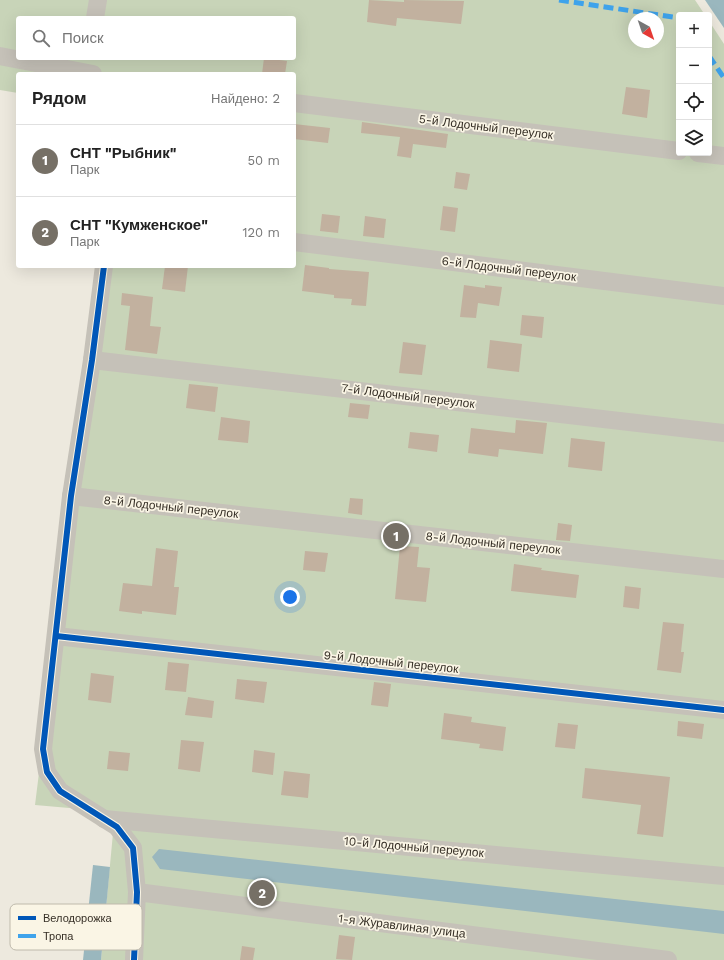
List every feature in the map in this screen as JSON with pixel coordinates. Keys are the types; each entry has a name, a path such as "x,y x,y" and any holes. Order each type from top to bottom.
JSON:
{"street":[{"path":"95,16 98,0"},
{"path":"0,56 16,59"},
{"path":"25,60 88,70"},
{"name":"5-й Лодочный переулок","path":"296,103 676,151"},
{"path":"712,155 724,156"},
{"name":"6-й Лодочный переулок","path":"296,242 724,296"},
{"path":"104,268 92,360 71,496 43,749 47,772 60,791 117,827 133,848 137,892 136,904"},
{"name":"7-й Лодочный переулок","path":"92,360 724,432"},
{"name":"8-й Лодочный переулок","path":"71,496 724,570"},
{"name":"9-й Лодочный переулок","path":"56,636 724,710"},
{"name":"10-й Лодочный переулок","path":"104,819 724,876"},
{"name":"1-я Журавлиная улица","path":"137,892 668,960"},
{"path":"134,950 134,960"}],"green space":[{"path":"0,0 695,0 703,12 676,12 676,156 712,156 712,26 724,44 724,960 101,960 102,950 142,950 142,904 106,904 115,812 35,805 102,268 296,268 296,72 16,72 16,93 0,90"}],"water":[{"path":"705,0 724,0 724,28"},
{"path":"159,849 724,911 724,934 160,869 152,857"},
{"path":"93,865 110,867 106,904 89,904"},
{"path":"84,950 102,950 101,960 83,960"}],"building":[{"path":"369,0 404,2 404,0 464,1 461,24 397,18 396,26 367,22"},
{"path":"264,60 287,61 285,72 262,72"},
{"path":"626,87 650,90 647,118 622,114"},
{"path":"362,122 448,134 446,148 413,144 411,158 397,156 400,137 361,133"},
{"path":"296,124 330,128 328,143 296,139"},
{"path":"456,172 470,174 467,190 454,188"},
{"path":"443,206 458,208 455,232 440,230"},
{"path":"322,214 340,216 338,233 320,231"},
{"path":"365,216 386,219 384,238 363,236"},
{"path":"305,265 329,269 369,272 366,306 351,305 352,299 334,298 334,295 302,291"},
{"path":"165,268 188,268 185,292 162,289"},
{"path":"464,285 485,288 485,285 502,287 499,306 478,303 476,318 460,317"},
{"path":"122,293 153,297 150,326 161,327 157,354 125,350 130,306 121,305"},
{"path":"522,315 544,317 542,338 520,335"},
{"path":"490,340 522,344 519,372 487,368"},
{"path":"403,342 426,345 422,375 399,373"},
{"path":"189,384 218,387 215,412 186,408"},
{"path":"350,403 370,405 368,419 348,417"},
{"path":"221,417 250,421 248,443 218,440"},
{"path":"516,420 547,423 543,454 499,449 498,457 468,453 471,428 515,433"},
{"path":"410,432 439,435 437,452 408,448"},
{"path":"571,438 605,442 602,471 568,467"},
{"path":"350,498 363,499 362,515 348,513"},
{"path":"558,523 572,525 570,541 556,540"},
{"path":"400,546 419,547 417,567 430,568 426,602 395,599"},
{"path":"156,548 178,551 174,587 179,587 176,615 142,611 142,614 119,611 123,583 152,586"},
{"path":"305,551 328,553 325,572 303,570"},
{"path":"514,564 542,568 541,570 579,575 576,598 511,591"},
{"path":"625,586 641,588 639,609 623,607"},
{"path":"663,622 684,624 681,652 684,652 681,673 657,670"},
{"path":"168,662 189,664 186,692 165,690"},
{"path":"91,673 114,676 111,703 88,700"},
{"path":"237,679 267,682 264,703 235,699"},
{"path":"374,682 391,684 388,707 371,705"},
{"path":"188,697 214,701 212,718 185,715"},
{"path":"444,713 472,717 471,722 506,727 503,751 479,748 480,744 441,739"},
{"path":"678,721 704,724 702,739 677,736"},
{"path":"558,723 578,725 575,749 555,747"},
{"path":"181,740 204,742 200,772 178,769"},
{"path":"254,750 275,753 273,775 252,772"},
{"path":"109,751 130,753 128,771 107,769"},
{"path":"585,768 670,777 663,837 637,834 641,805 582,798"},
{"path":"284,771 310,774 308,798 281,795"},
{"path":"339,935 355,937 352,960 336,959"},
{"path":"242,946 255,948 253,960 240,960"}],"marked path":[{"path":"559,0 676,18"},
{"path":"712,60 724,78"}],"cycle path":[{"path":"104,268 92,360 71,496 43,749 47,772 60,791 117,827 133,848 137,892 136,904"},
{"path":"56,636 724,710"},
{"path":"134,950 134,960"}],"place":[{"name":"СНТ \"Рыбник\"","path":"396,536"},
{"name":"СНТ \"Кумженское\"","path":"262,893"}]}
